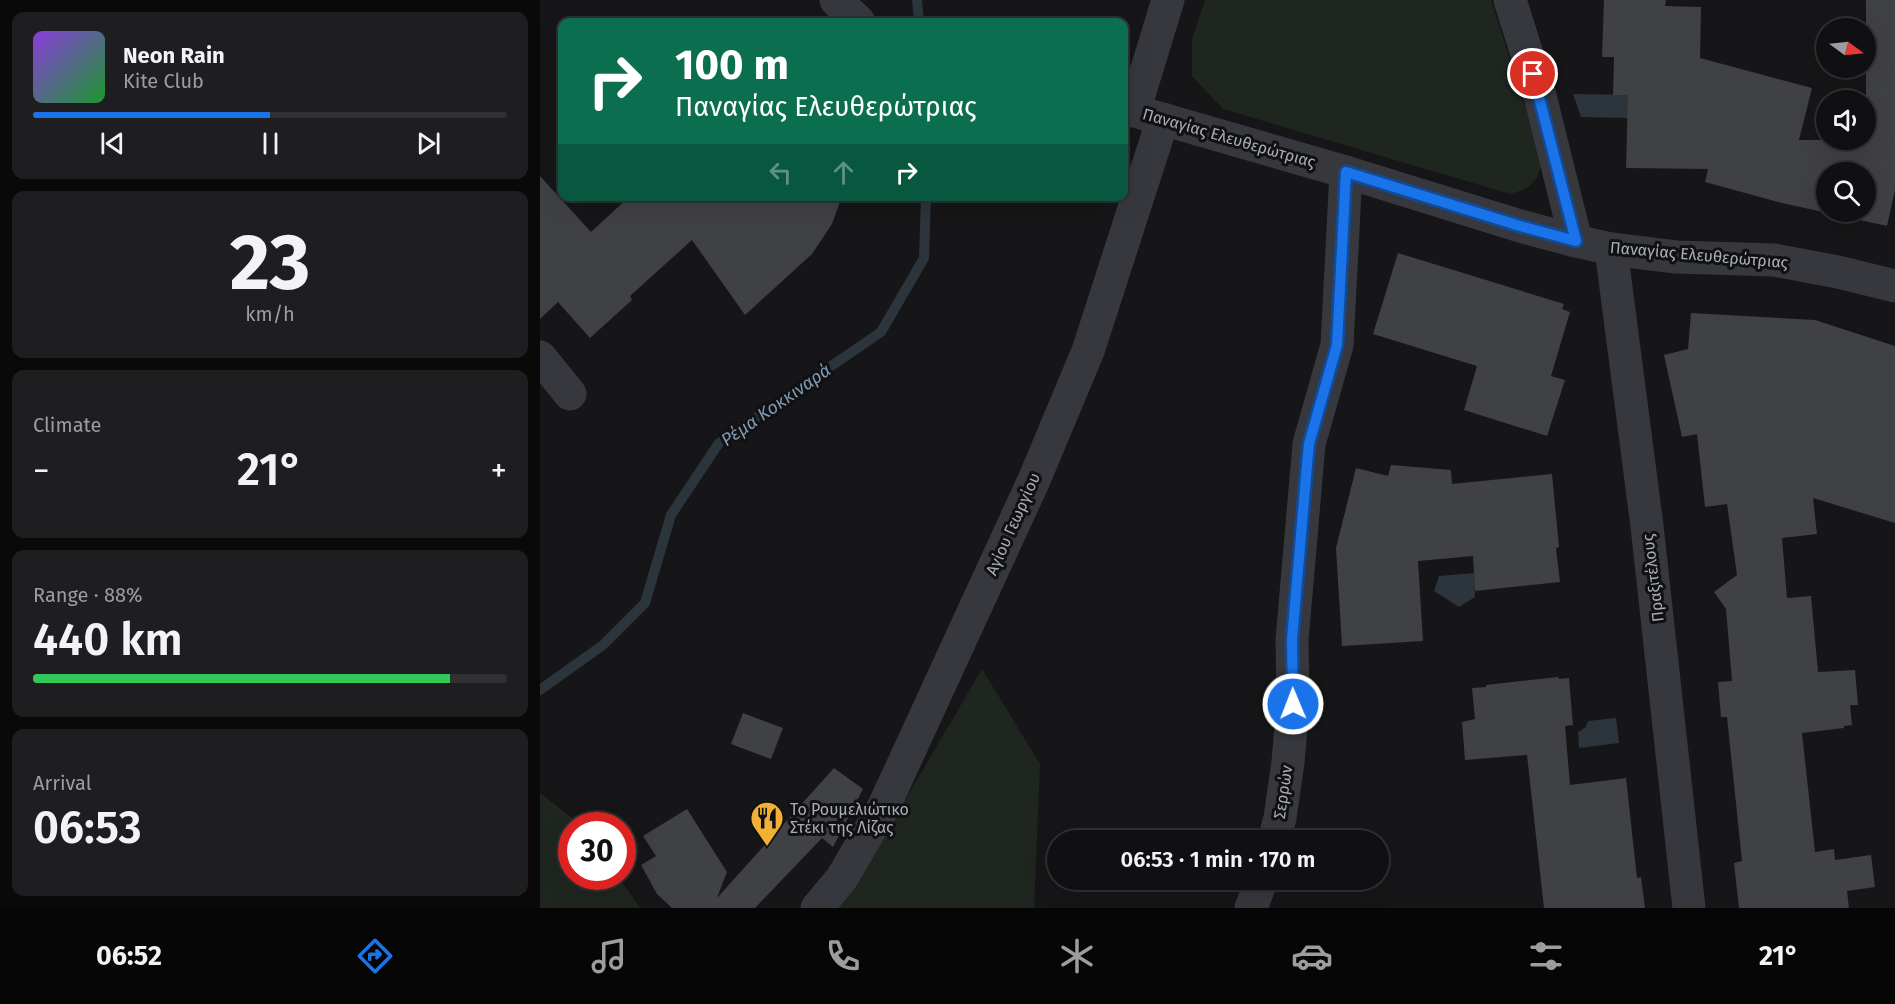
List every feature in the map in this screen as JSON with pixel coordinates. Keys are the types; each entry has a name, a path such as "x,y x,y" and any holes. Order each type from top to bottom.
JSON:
{"street":[{"path":"836,0 856,18"},
{"name":"Αγίου Γεωργίου","path":"1128,168 1168,0"},
{"path":"1510,0 1539,92 1576,241"},
{"name":"Παναγίας Ελευθερώτριας","path":"1140,113 1576,241 1611,249 1676,256 1774,260 1895,286"},
{"name":"Σερρών","path":"1277,830 1289,750 1293,704 1292,640 1309,444 1337,345 1346,172"},
{"name":"Αγίου Γεωργίου","path":"817,908 842,878 884,806 1034,480 1088,351 1121,201"},
{"name":"Πραξιτέλους","path":"1611,249 1647,526 1689,908"},
{"path":"540,357 570,394"},
{"path":"1251,908 1258,890"}],"shaded area":[{"path":"1205,0 1491,0 1542,159 1539,173 1529,186 1510,194 1223,109 1192,76 1192,39"},
{"path":"1573,94 1632,95 1632,118 1581,117"},
{"path":"1474,573 1475,597 1459,607 1434,591 1439,576"},
{"path":"982,669 1040,764 1034,908 835,908 860,877"},
{"path":"1616,718 1619,743 1579,748 1578,732 1585,728 1588,721"},
{"path":"540,793 564,812 558,812 558,890 628,890 640,908 540,908"}],"building":[{"path":"1604,0 1666,0 1665,6 1701,7 1700,58 1812,88 1799,140 1816,140 1816,150 1876,150 1876,90 1866,90 1866,78 1876,78 1876,18 1866,18 1866,0 1895,0 1895,190 1887,226 1869,222 1876,222 1876,162 1816,162 1816,210 1705,182 1708,169 1626,168 1628,95 1613,95 1614,57 1602,57"},
{"path":"540,176 558,196 558,201 563,201 591,232 625,201 840,201 832,224 812,254 745,315 692,240 630,296 632,300 590,338 558,302 540,319"},
{"path":"1398,253 1564,304 1562,309 1570,312 1551,376 1565,380 1547,436 1464,410 1477,366 1373,334"},
{"path":"1691,313 1815,320 1895,346 1895,523 1813,498 1817,534 1782,538 1787,598 1811,596 1818,672 1855,670 1858,705 1850,705 1852,725 1802,733 1815,852 1834,849 1835,860 1871,855 1875,887 1847,891 1849,908 1739,908 1734,863 1742,861 1727,717 1721,717 1718,682 1732,681 1726,609 1714,592 1737,575 1727,504 1705,507 1697,434 1682,437 1664,355 1688,349"},
{"path":"1391,465 1451,470 1452,484 1552,474 1560,582 1475,591 1473,556 1418,561 1423,641 1342,646 1336,548 1356,468 1388,476"},
{"path":"1558,677 1559,679 1569,678 1573,725 1565,726 1570,785 1626,778 1637,878 1641,877 1645,908 1544,908 1527,755 1465,760 1462,722 1475,719 1472,688"},
{"path":"743,713 783,728 771,759 731,744"},
{"path":"834,768 863,789 833,847 822,838 755,908 672,908 657,894 641,865 656,856 643,836 687,809 727,872 717,898"}],"waterway":[{"name":"Ρέμα Κοκκιναρά","path":"917,0 919,18"},
{"name":"Ρέμα Κοκκιναρά","path":"540,690 603,645 645,603 671,515 719,443 881,332 924,258 926,201"}],"place":[{"name":"Το Ρουμελιώτικο Στέκι της Λίζας","path":"767,847"}],"route":[{"path":"1293,704 1292,640 1298,553 1309,444 1337,345 1346,172 1576,241 1533,74"}]}
